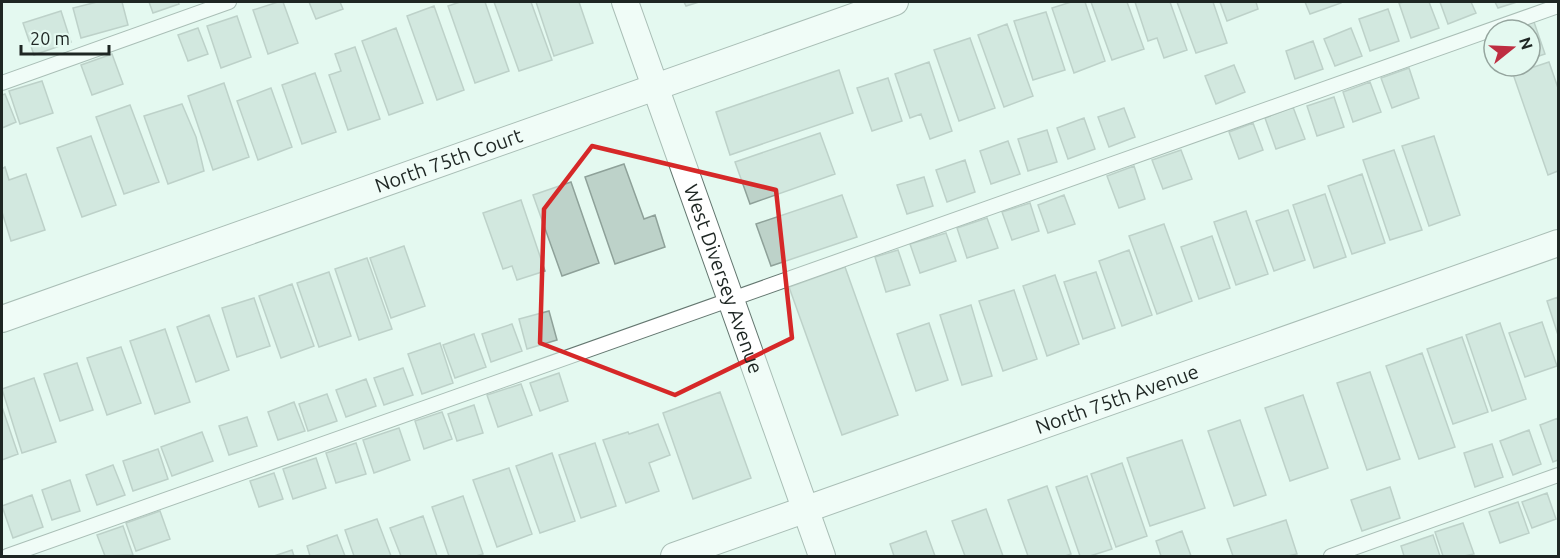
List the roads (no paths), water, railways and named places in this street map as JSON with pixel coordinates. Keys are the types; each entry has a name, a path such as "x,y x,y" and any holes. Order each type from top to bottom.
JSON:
{"street":[{"name":"West Diversey Avenue","path":"625,2 822,556"},
{"name":"North 75th Court","path":"2,319 895,2"},
{"name":"North 75th Avenue","path":"674,556 1558,243"}],"lane":[{"path":"2,82 229,2"},
{"path":"7,556 1558,6"},
{"path":"1331,556 1558,475"}]}
